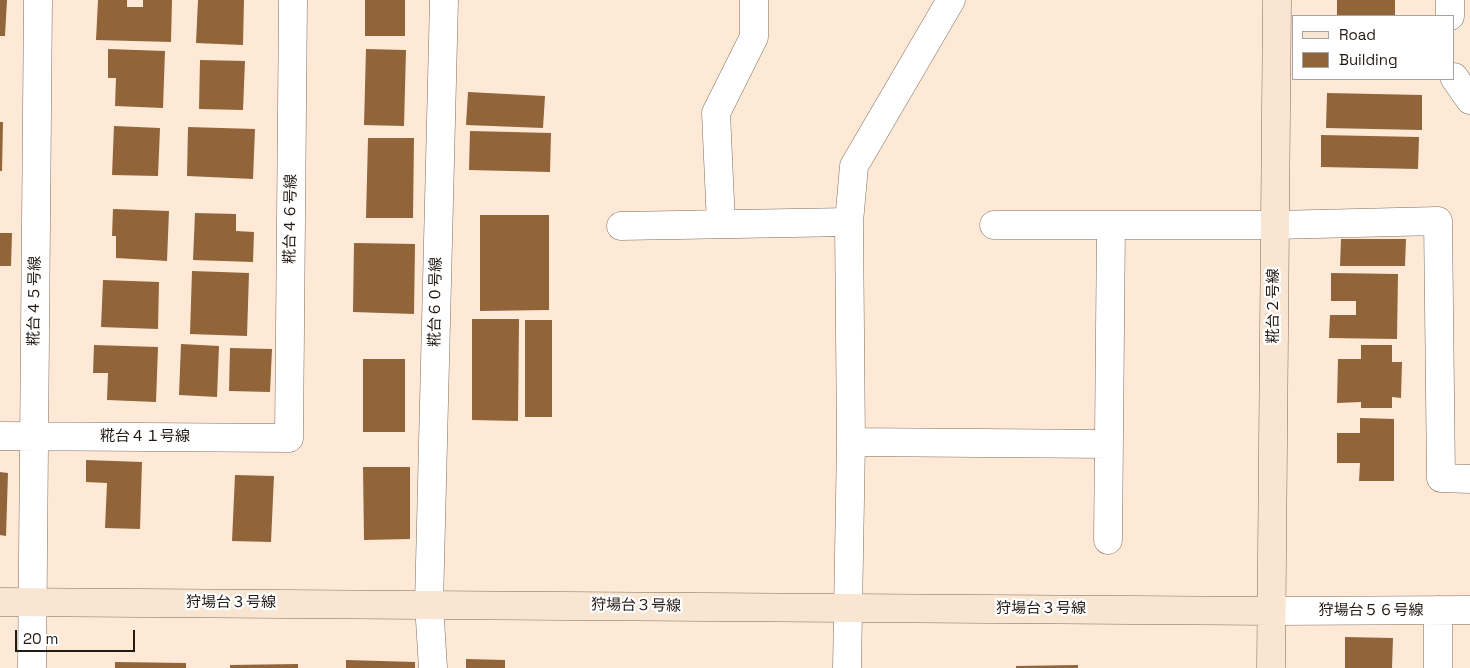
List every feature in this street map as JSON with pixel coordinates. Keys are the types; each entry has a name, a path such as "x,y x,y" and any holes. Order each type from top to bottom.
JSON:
{"street":[{"name":"糀台４５号線","path":"32,668 38,0"},
{"name":"糀台４６号線","path":"289,438 293,0"},
{"name":"糀台６０号線","path":"433,668 429,604 444,0"},
{"path":"722,224 716,113 754,37 754,0"},
{"path":"846,668 851,442 849,222 854,166 951,0"},
{"name":"糀台２号線","path":"1271,668 1277,0"},
{"path":"1450,0 1450,15"},
{"path":"1455,78 1470,100"},
{"path":"994,225 1275,225 1438,221 1441,478 1470,479"},
{"path":"621,226 849,222"},
{"path":"1108,540 1111,225"},
{"name":"糀台４１号線","path":"0,436 289,438"},
{"path":"851,442 1110,444"},
{"name":"狩場台３号線","path":"0,602 1271,611"},
{"path":"1438,610 1438,668"},
{"name":"狩場台５６号線","path":"1271,611 1470,610"}],"building":[{"path":"0,0 7,0 5,36 0,36"},
{"path":"98,0 127,0 127,7 143,7 143,0 172,0 171,42 96,40"},
{"path":"198,0 244,0 243,45 196,43"},
{"path":"365,0 405,0 405,36 365,36"},
{"path":"1337,0 1395,0 1395,15 1337,15"},
{"path":"108,49 165,51 163,108 115,106 116,78 108,78"},
{"path":"366,49 406,50 404,126 364,125"},
{"path":"200,60 245,61 243,110 199,109"},
{"path":"468,92 545,96 543,128 466,125"},
{"path":"1327,93 1422,95 1422,130 1326,128"},
{"path":"0,122 3,122 2,171 0,171"},
{"path":"114,126 160,128 158,176 112,175"},
{"path":"188,127 255,129 253,179 187,176"},
{"path":"470,131 551,133 550,172 469,170"},
{"path":"1321,135 1419,137 1418,169 1321,167"},
{"path":"368,138 414,138 413,218 366,218"},
{"path":"113,209 169,211 167,261 116,258 116,236 112,236"},
{"path":"195,213 236,214 236,231 254,232 253,262 193,260"},
{"path":"480,215 549,215 549,310 480,311"},
{"path":"0,233 12,233 11,266 0,266"},
{"path":"1341,239 1406,239 1405,266 1340,266"},
{"path":"354,243 415,244 414,314 353,312"},
{"path":"192,271 249,273 247,336 190,334"},
{"path":"1331,273 1398,274 1397,339 1329,338 1330,315 1356,315 1356,301 1331,301"},
{"path":"103,280 159,282 158,329 101,327"},
{"path":"472,319 519,319 518,421 472,420"},
{"path":"525,320 552,320 552,417 525,417"},
{"path":"181,344 219,346 217,397 179,395"},
{"path":"94,345 158,347 156,402 107,400 108,373 93,373"},
{"path":"1361,345 1392,345 1392,362 1402,362 1401,398 1392,397 1392,408 1361,408 1361,402 1337,403 1338,359 1361,359"},
{"path":"230,348 272,349 270,392 229,391"},
{"path":"363,359 405,359 405,432 363,432"},
{"path":"1360,418 1394,419 1394,481 1359,481 1360,463 1337,463 1337,433 1360,433"},
{"path":"86,460 142,462 140,529 105,528 107,483 86,482"},
{"path":"363,467 410,467 410,539 364,540"},
{"path":"0,472 8,473 6,536 0,535"},
{"path":"235,475 274,476 271,542 232,541"},
{"path":"1345,637 1393,638 1392,668 1345,668"},
{"path":"466,659 505,660 505,668 466,668"},
{"path":"346,660 415,662 415,668 346,668"},
{"path":"115,662 186,663 186,668 115,668"},
{"path":"298,664 298,668 230,668 230,665"},
{"path":"1078,665 1078,668 1016,668 1016,666"}]}
